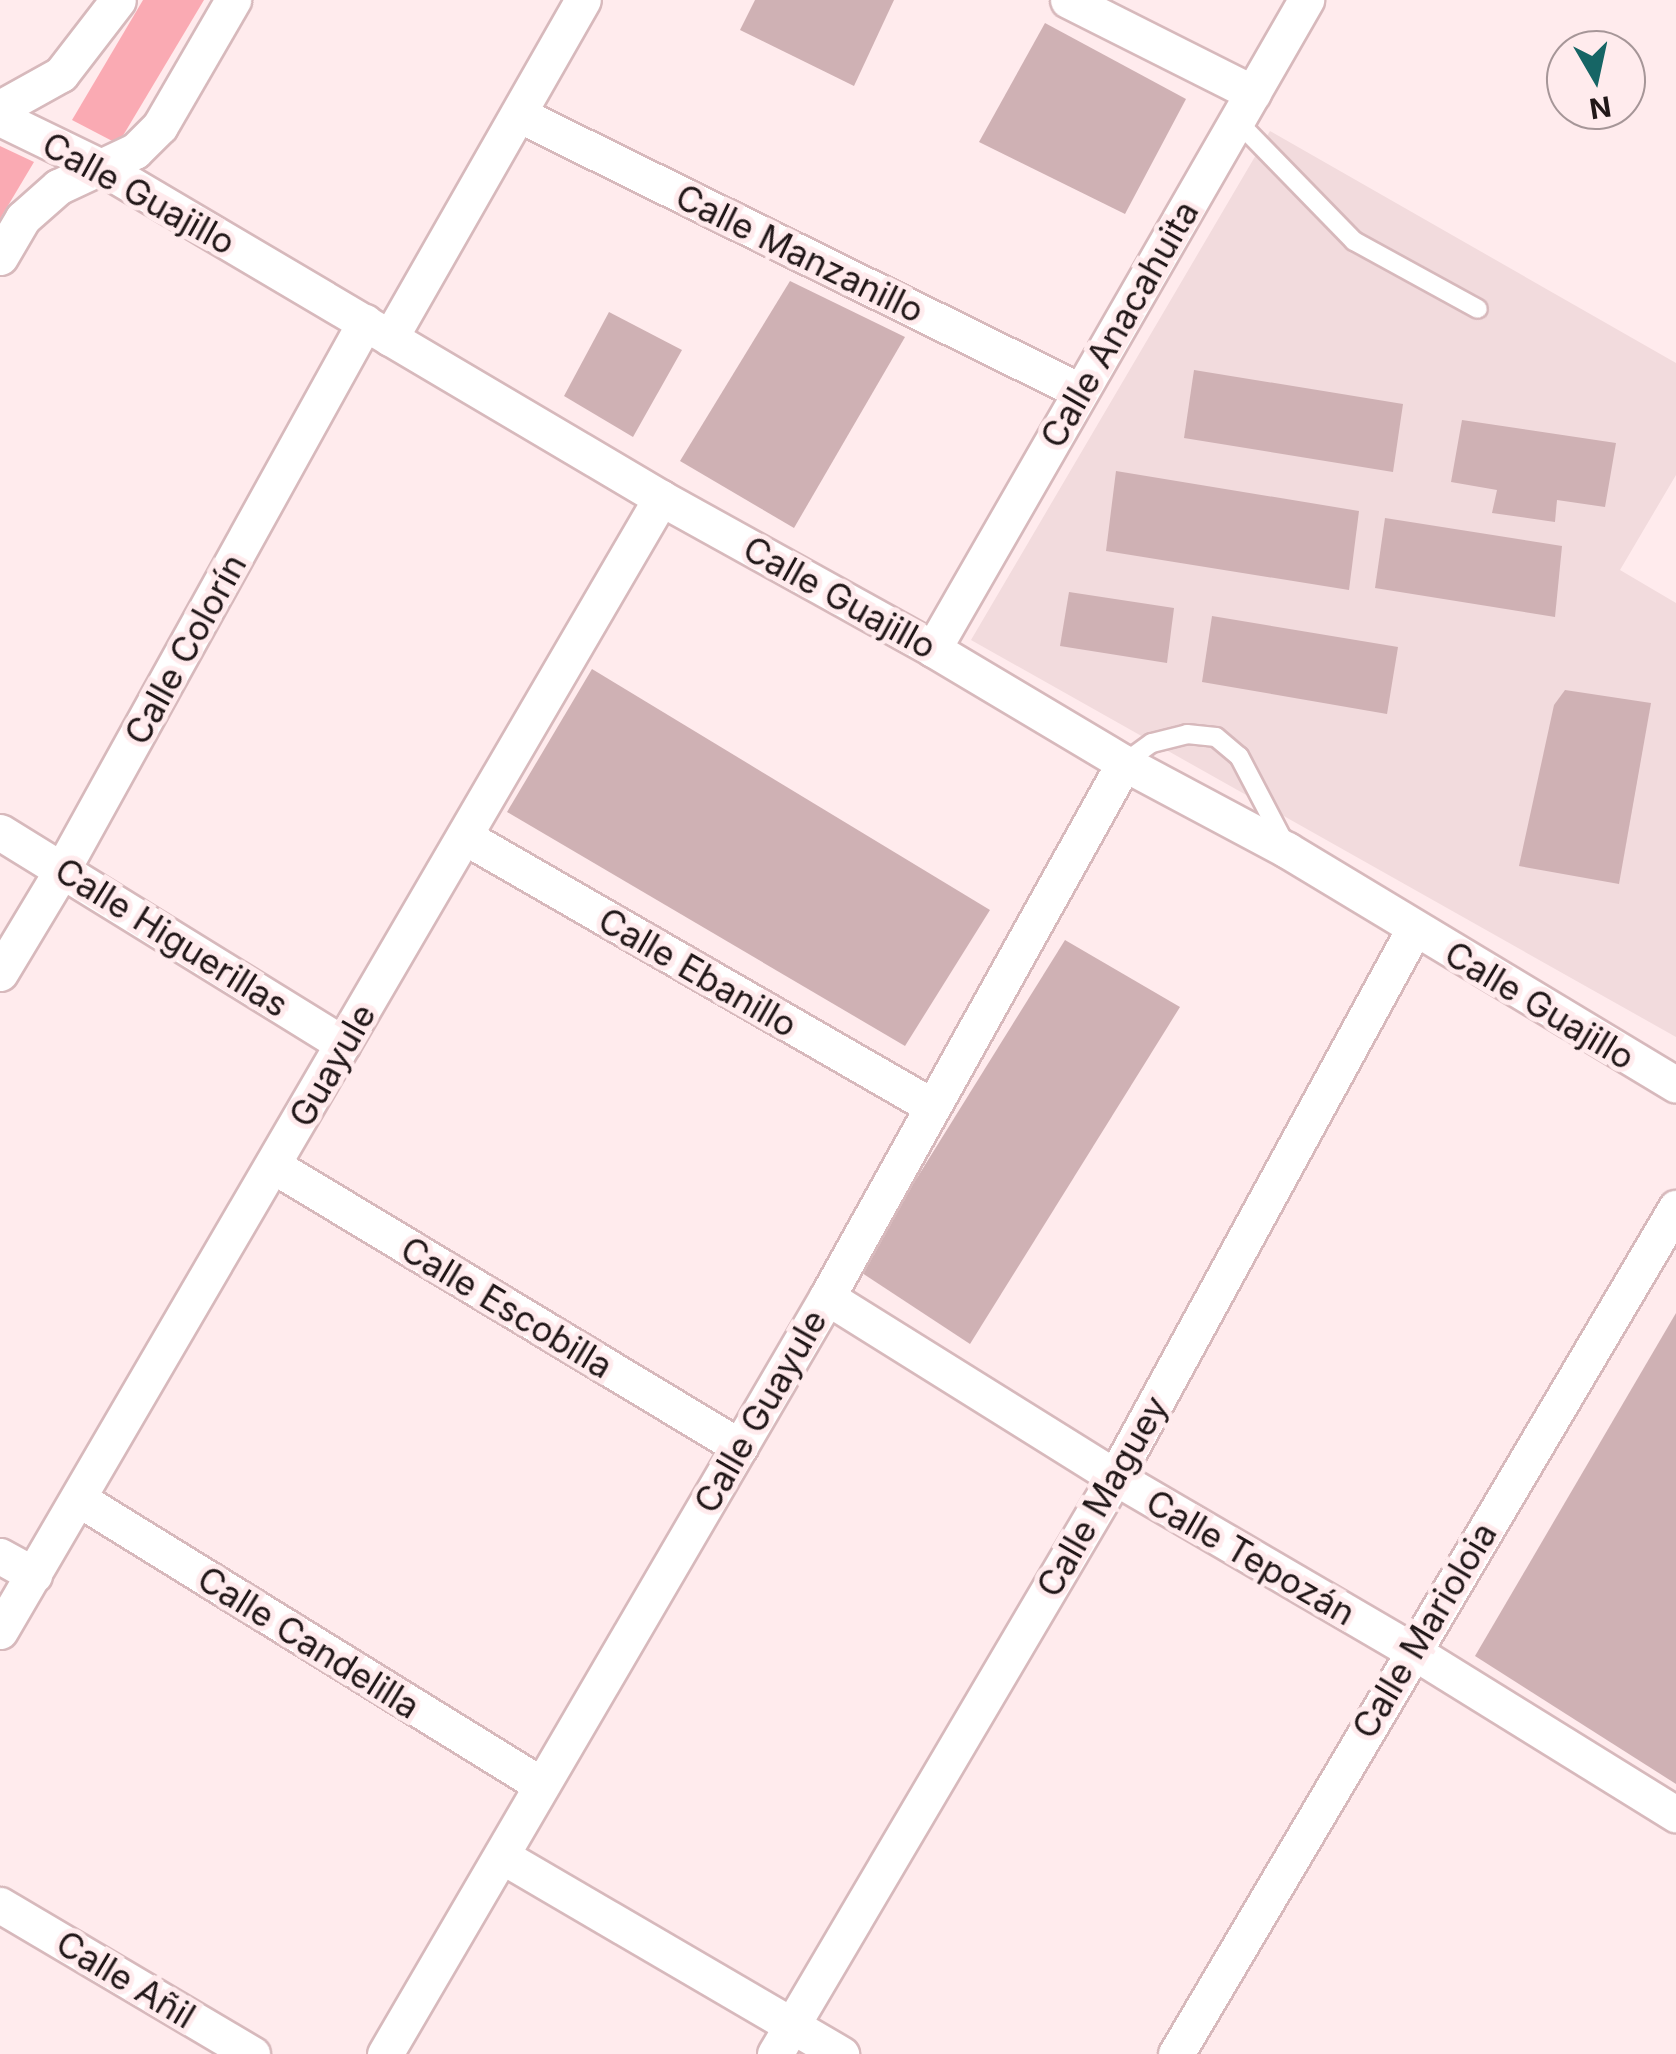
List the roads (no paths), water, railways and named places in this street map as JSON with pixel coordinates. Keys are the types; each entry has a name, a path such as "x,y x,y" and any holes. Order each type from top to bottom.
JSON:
{"street":[{"path":"0,108 61,74 118,0"},
{"path":"0,257 23,218 58,187 136,151 160,126 232,0"},
{"name":"Calle Colorín","path":"0,973 378,330 520,116 584,0"},
{"path":"1068,0 1245,107"},
{"name":"Calle Anacahuita","path":"934,649 1306,0"},
{"name":"Calle Manzanillo","path":"520,116 1080,391"},
{"name":"Calle Guajillo","path":"0,118 104,168 661,498 934,649 1124,762 1288,850 1676,1085"},
{"name":"Guayule","path":"0,1631 467,838 661,498"},
{"name":"Calle Guayule","path":"385,2054 827,1297 930,1105 1124,762"},
{"name":"Calle Higuerillas","path":"0,832 344,1044"},
{"name":"Calle Ebanillo","path":"467,838 930,1105"},
{"name":"Calle Maguey","path":"783,2040 1115,1478 1414,929"},
{"name":"Calle Escobilla","path":"274,1166 740,1447"},
{"name":"Calle Marioloia","path":"1176,2054 1411,1650 1676,1208"},
{"name":"Calle Tepozán","path":"827,1297 1115,1478 1411,1650 1676,1814"},
{"name":"Calle Candelilla","path":"79,1500 540,1784"},
{"path":"0,1556 34,1574"},
{"path":"502,1856 783,2040 841,2054"},
{"name":"Calle Añil","path":"0,1905 252,2054"}],"lane":[{"path":"1245,107 1354,242 1478,309"},
{"path":"1124,762 1152,744 1187,734 1216,737 1239,756 1288,850"}]}
